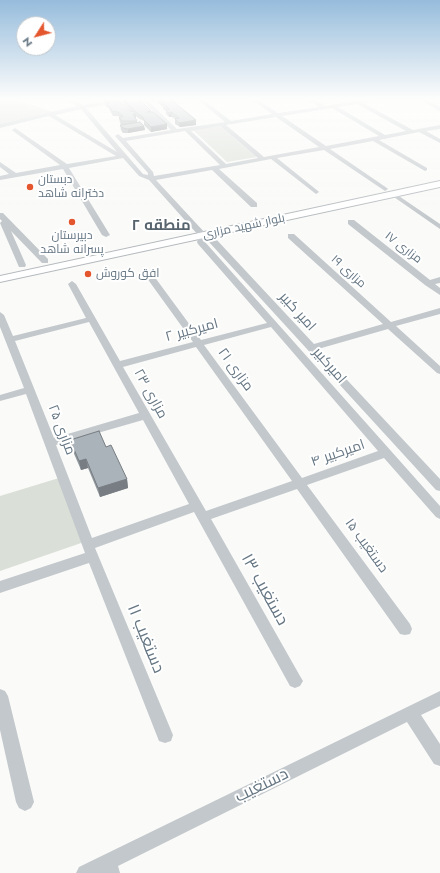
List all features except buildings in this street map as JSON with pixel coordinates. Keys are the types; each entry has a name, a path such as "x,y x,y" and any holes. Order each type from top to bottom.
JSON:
{"main road":[{"name":"بلوار شهید مزاری","path":"389,192 440,177"},
{"name":"بلوار شهید مزاری","path":"0,279 200,232 389,192 440,184"},
{"name":"بلوار شهید مزاری","path":"0,270 200,232"}],"street":[{"path":"27,139 64,165 106,236"},
{"path":"91,139 117,154 125,156"},
{"name":"امیرکبیر","path":"110,139 141,175 150,179 200,232 201,242 440,514"},
{"path":"121,140 129,139"},
{"path":"196,139 225,166"},
{"path":"239,139 263,159"},
{"path":"312,139 440,227"},
{"path":"121,140 151,173 150,179 374,139 425,169"},
{"path":"0,178 64,165 125,156"},
{"path":"272,157 316,192"},
{"path":"0,164 14,175"},
{"path":"214,168 254,206"},
{"path":"1,216 45,261"},
{"path":"1,216 22,266"},
{"name":"مزاری ۱۷","path":"351,222 440,292"},
{"name":"امیر کبیر","path":"200,232 212,240 440,487"},
{"name":"مزاری ۱۹","path":"290,236 440,371"},
{"name":"مزاری ۲۱","path":"148,274 300,483"},
{"path":"428,283 440,280"},
{"name":"مزاری ۲۳","path":"72,284 200,511"},
{"path":"311,348 440,311"},
{"name":"مزاری ۲۵","path":"0,315 90,550"},
{"path":"10,339 92,319"},
{"name":"امیرکبیر ۲","path":"118,365 273,324"},
{"path":"333,392 348,388"},
{"path":"0,398 30,390"},
{"path":"50,443 146,415"},
{"name":"امیرکبیر ۴","path":"0,587 90,550 200,511 300,483 386,453"},
{"name":"دستغیب ۱۵","path":"300,483 406,628"},
{"name":"دستغیب ۱۳","path":"200,511 295,681"},
{"name":"دستغیب ۱۱","path":"90,550 165,735"},
{"path":"0,696 25,802"},
{"name":"دستغیب","path":"85,873 109,867 440,698"},
{"path":"410,713 440,758"}],"shaded area":[{"path":"202,139 235,139 257,157 227,162"},
{"path":"59,478 84,542 0,571 0,496"}],"place":[{"name":"دبستان دخترانه شاهد","path":"30,187"},
{"name":"دبیرستان پسرانه شاهد","path":"72,222"},
{"name":"افق کوروش","path":"88,274"}],"district":[{"name":"منطقه ۲","path":"161,226"}]}
